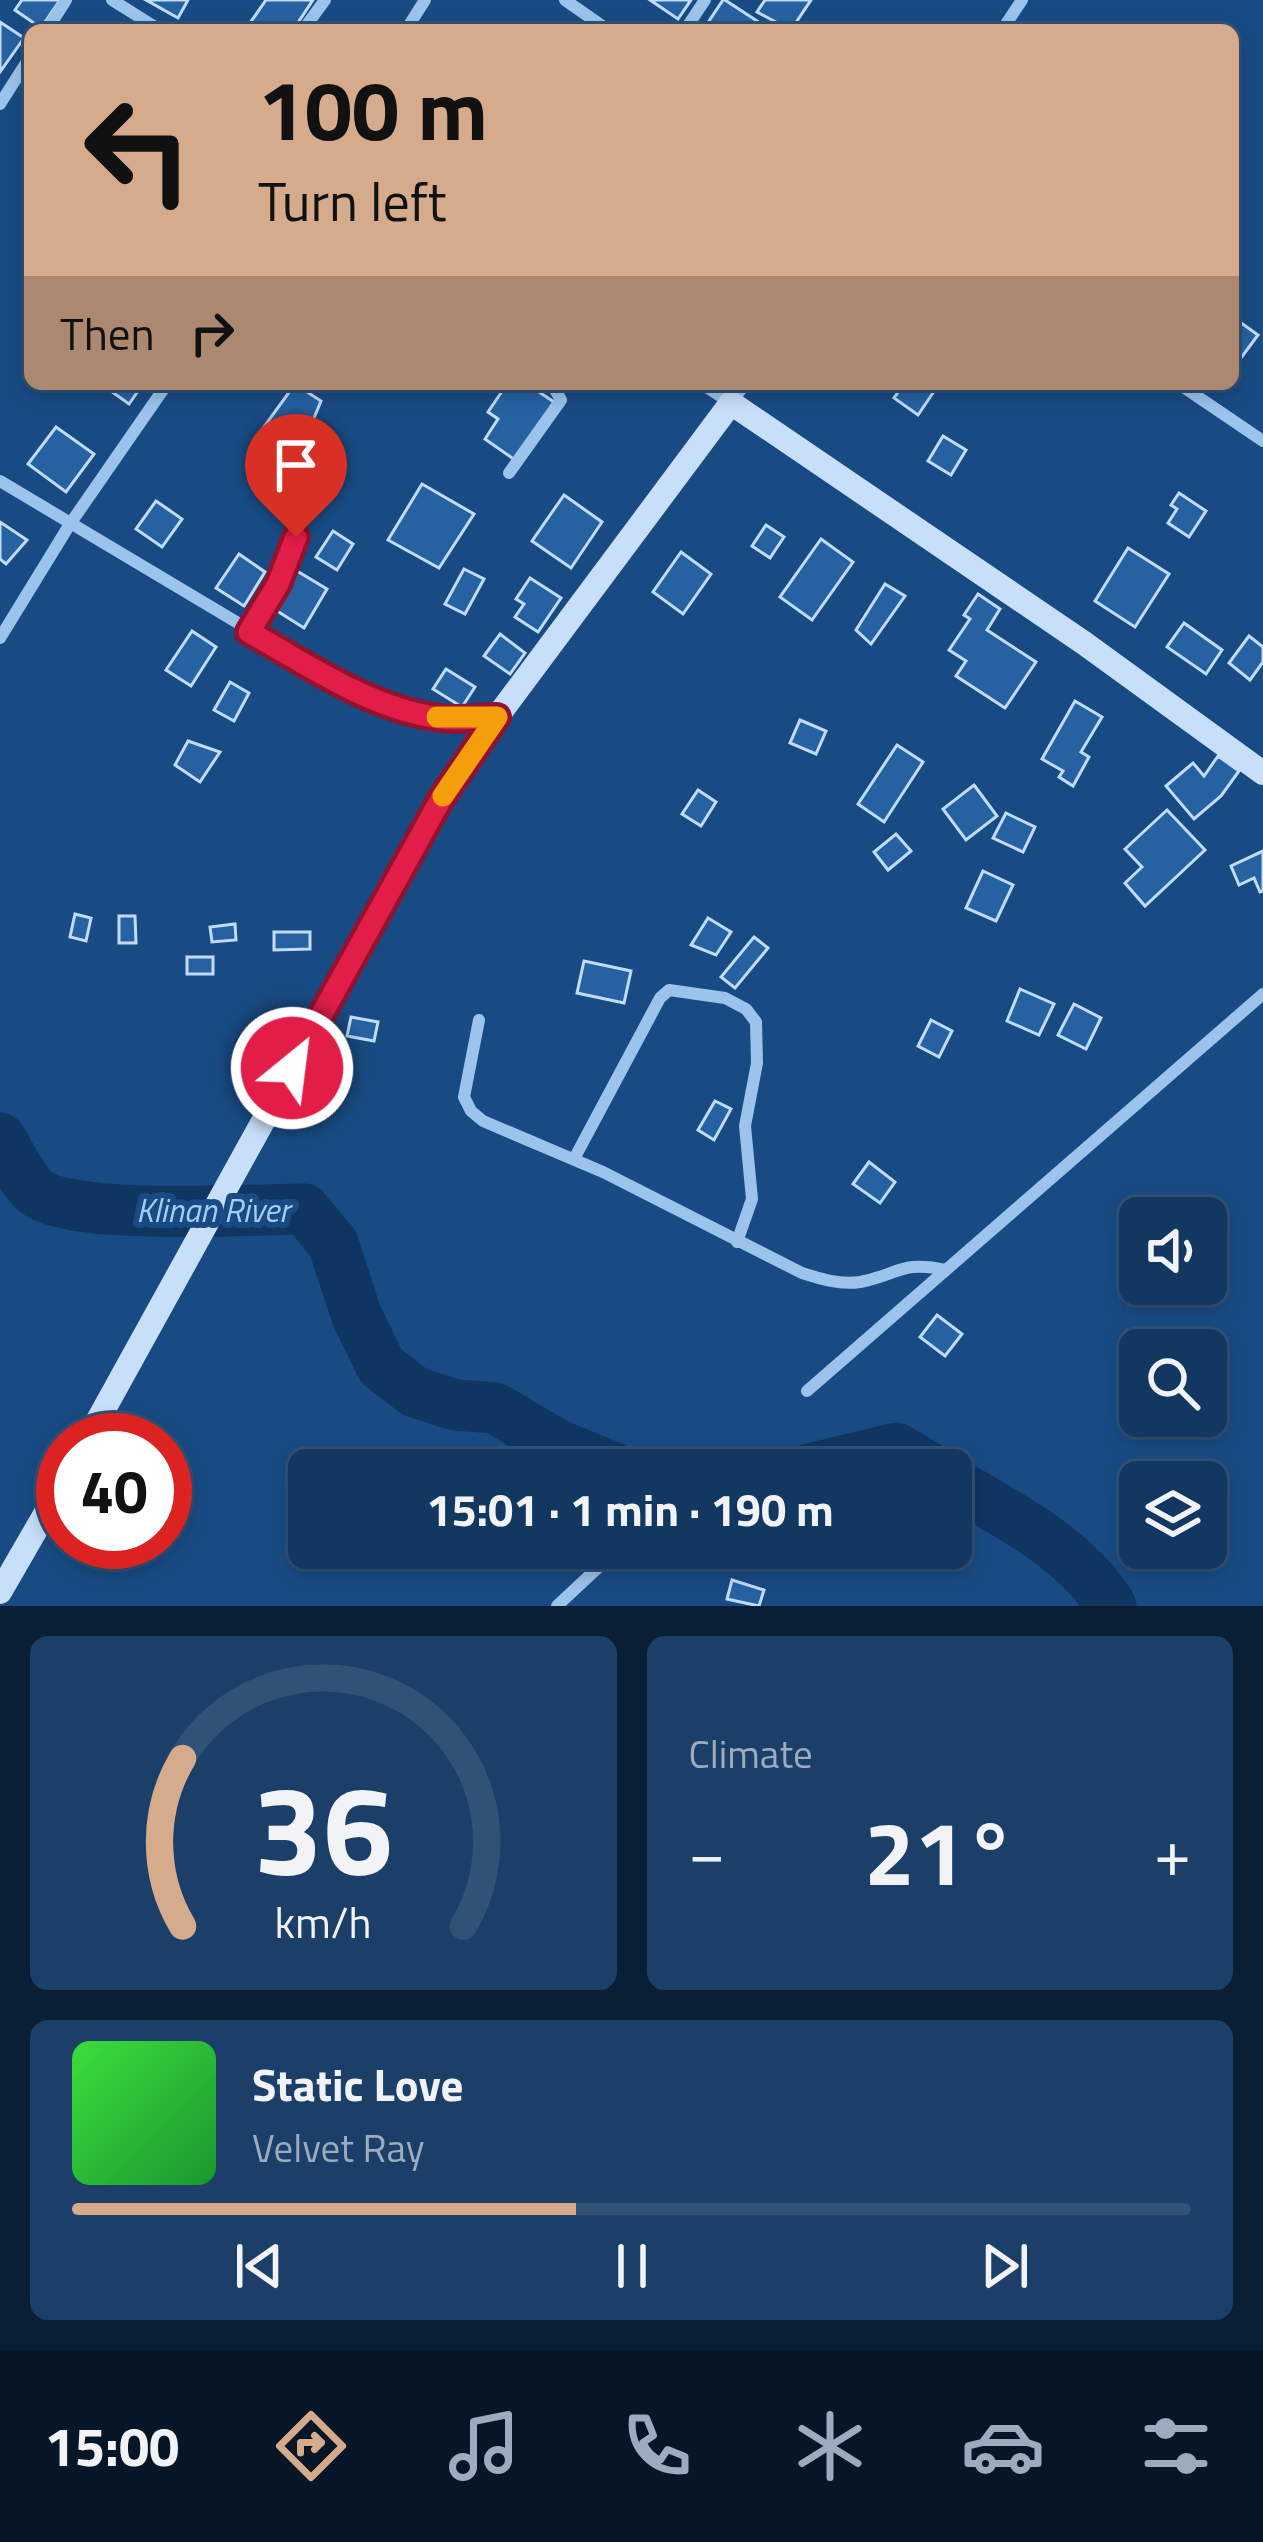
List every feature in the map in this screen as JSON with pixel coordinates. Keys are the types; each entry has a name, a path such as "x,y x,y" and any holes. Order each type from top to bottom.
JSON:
{"street":[{"path":"112,0 150,24"},
{"path":"308,24 326,0"},
{"path":"565,0 599,24"},
{"path":"0,104 24,66"},
{"path":"0,638 70,524 163,390"},
{"path":"509,473 561,400 555,390"},
{"path":"1188,390 1263,441"},
{"path":"102,1413 441,799 738,394 1263,773"},
{"path":"0,481 249,632 387,704 441,718 497,717"},
{"path":"249,632 292,557 296,498"},
{"path":"574,1159 660,998 669,990 725,998 746,1009 756,1022 757,1064 745,1126 753,1185 737,1242"},
{"path":"807,1391 1263,994"},
{"path":"479,1020 464,1097 483,1121 574,1159 802,1273 832,1282 861,1282 919,1264 946,1270"},
{"path":"0,1592 36,1530"},
{"path":"557,1606 597,1569"}],"building":[{"path":"22,0 60,0 44,24 35,24 15,10"},
{"path":"146,0 188,0 178,18"},
{"path":"266,0 313,0 297,24 250,23"},
{"path":"650,0 691,0 678,19"},
{"path":"725,0 762,24 707,24"},
{"path":"765,0 811,0 795,24 780,24 757,12"},
{"path":"0,22 24,38 0,72"},
{"path":"1239,321 1258,335 1239,361"},
{"path":"109,390 139,390 129,404"},
{"path":"291,390 304,390 321,401 309,430 303,425 286,449 261,431"},
{"path":"503,390 536,390 554,402 515,460 485,439 498,419 488,412"},
{"path":"900,390 935,390 918,415 894,398"},
{"path":"56,427 94,454 66,492 28,464"},
{"path":"943,436 966,450 951,475 928,461"},
{"path":"296,447 322,464 305,489 280,472"},
{"path":"422,484 474,514 439,568 388,540"},
{"path":"1179,493 1206,511 1189,537 1168,523 1177,509 1171,505"},
{"path":"564,495 602,522 571,568 532,541"},
{"path":"156,501 182,519 162,547 136,529"},
{"path":"0,522 27,540 6,564 0,559"},
{"path":"766,525 784,537 770,558 752,546"},
{"path":"333,531 353,544 337,570 316,557"},
{"path":"821,539 853,562 812,620 780,597"},
{"path":"1128,548 1169,574 1135,627 1095,601"},
{"path":"681,552 711,574 683,614 653,592"},
{"path":"239,554 265,572 244,606 216,588"},
{"path":"464,569 484,579 465,614 445,604"},
{"path":"297,571 327,589 304,628 274,609"},
{"path":"530,578 561,598 538,632 515,617 524,604 516,599"},
{"path":"885,584 905,596 871,644 856,630"},
{"path":"978,594 1000,609 987,630 1036,662 1005,708 956,676 966,661 949,650 970,619 964,615"},
{"path":"1184,623 1222,650 1206,674 1167,647"},
{"path":"192,631 216,647 191,686 166,670"},
{"path":"500,634 525,653 510,674 484,656"},
{"path":"1249,636 1263,647 1263,662 1250,680 1229,663"},
{"path":"446,669 475,687 462,707 433,689"},
{"path":"230,682 249,693 234,721 214,710"},
{"path":"1075,701 1102,717 1081,752 1089,757 1073,786 1059,777 1063,771 1042,759"},
{"path":"800,720 826,731 816,754 790,743"},
{"path":"188,741 220,752 200,782 175,765"},
{"path":"897,745 923,762 884,822 858,804"},
{"path":"1218,756 1239,771 1221,796 1194,819 1166,786 1193,763 1204,776"},
{"path":"974,785 997,816 966,840 943,809"},
{"path":"698,790 716,802 701,826 682,814"},
{"path":"1167,810 1205,850 1145,906 1125,883 1142,867 1125,849"},
{"path":"1006,813 1035,827 1023,852 993,838"},
{"path":"896,834 911,851 888,870 874,852"},
{"path":"1263,851 1263,891 1254,878 1239,885 1231,866"},
{"path":"983,871 1013,885 996,921 966,908"},
{"path":"75,914 91,918 86,941 70,937"},
{"path":"119,916 135,916 136,943 119,943"},
{"path":"708,918 731,932 716,955 691,945"},
{"path":"235,924 236,940 212,942 210,927"},
{"path":"274,932 310,932 310,949 274,950"},
{"path":"754,937 768,948 735,988 721,977"},
{"path":"187,957 213,957 213,974 187,974"},
{"path":"584,961 631,971 624,1003 577,993"},
{"path":"1020,989 1054,1004 1039,1035 1007,1021"},
{"path":"1074,1004 1101,1018 1086,1049 1058,1035"},
{"path":"351,1017 378,1022 374,1041 347,1036"},
{"path":"931,1020 952,1031 939,1057 918,1046"},
{"path":"715,1101 731,1109 714,1140 698,1130"},
{"path":"869,1162 895,1182 880,1203 853,1184"},
{"path":"937,1315 962,1334 945,1356 920,1337"},
{"path":"732,1580 764,1590 759,1606 727,1599"}],"waterway":[{"name":"Klinan River","path":"0,1138 31,1187 56,1201 124,1210 304,1209 333,1243 356,1314 381,1366 415,1392 455,1405 495,1408 568,1449"},
{"name":"Klinan River","path":"892,1449 898,1449"},
{"name":"Klinan River","path":"972,1493 1079,1566 1111,1606"}],"slow traffic":[{"path":"437,717 497,717 443,796"}],"route":[{"path":"292,1068 441,799 497,717 441,718 387,704 249,632 292,557 296,537"}]}
